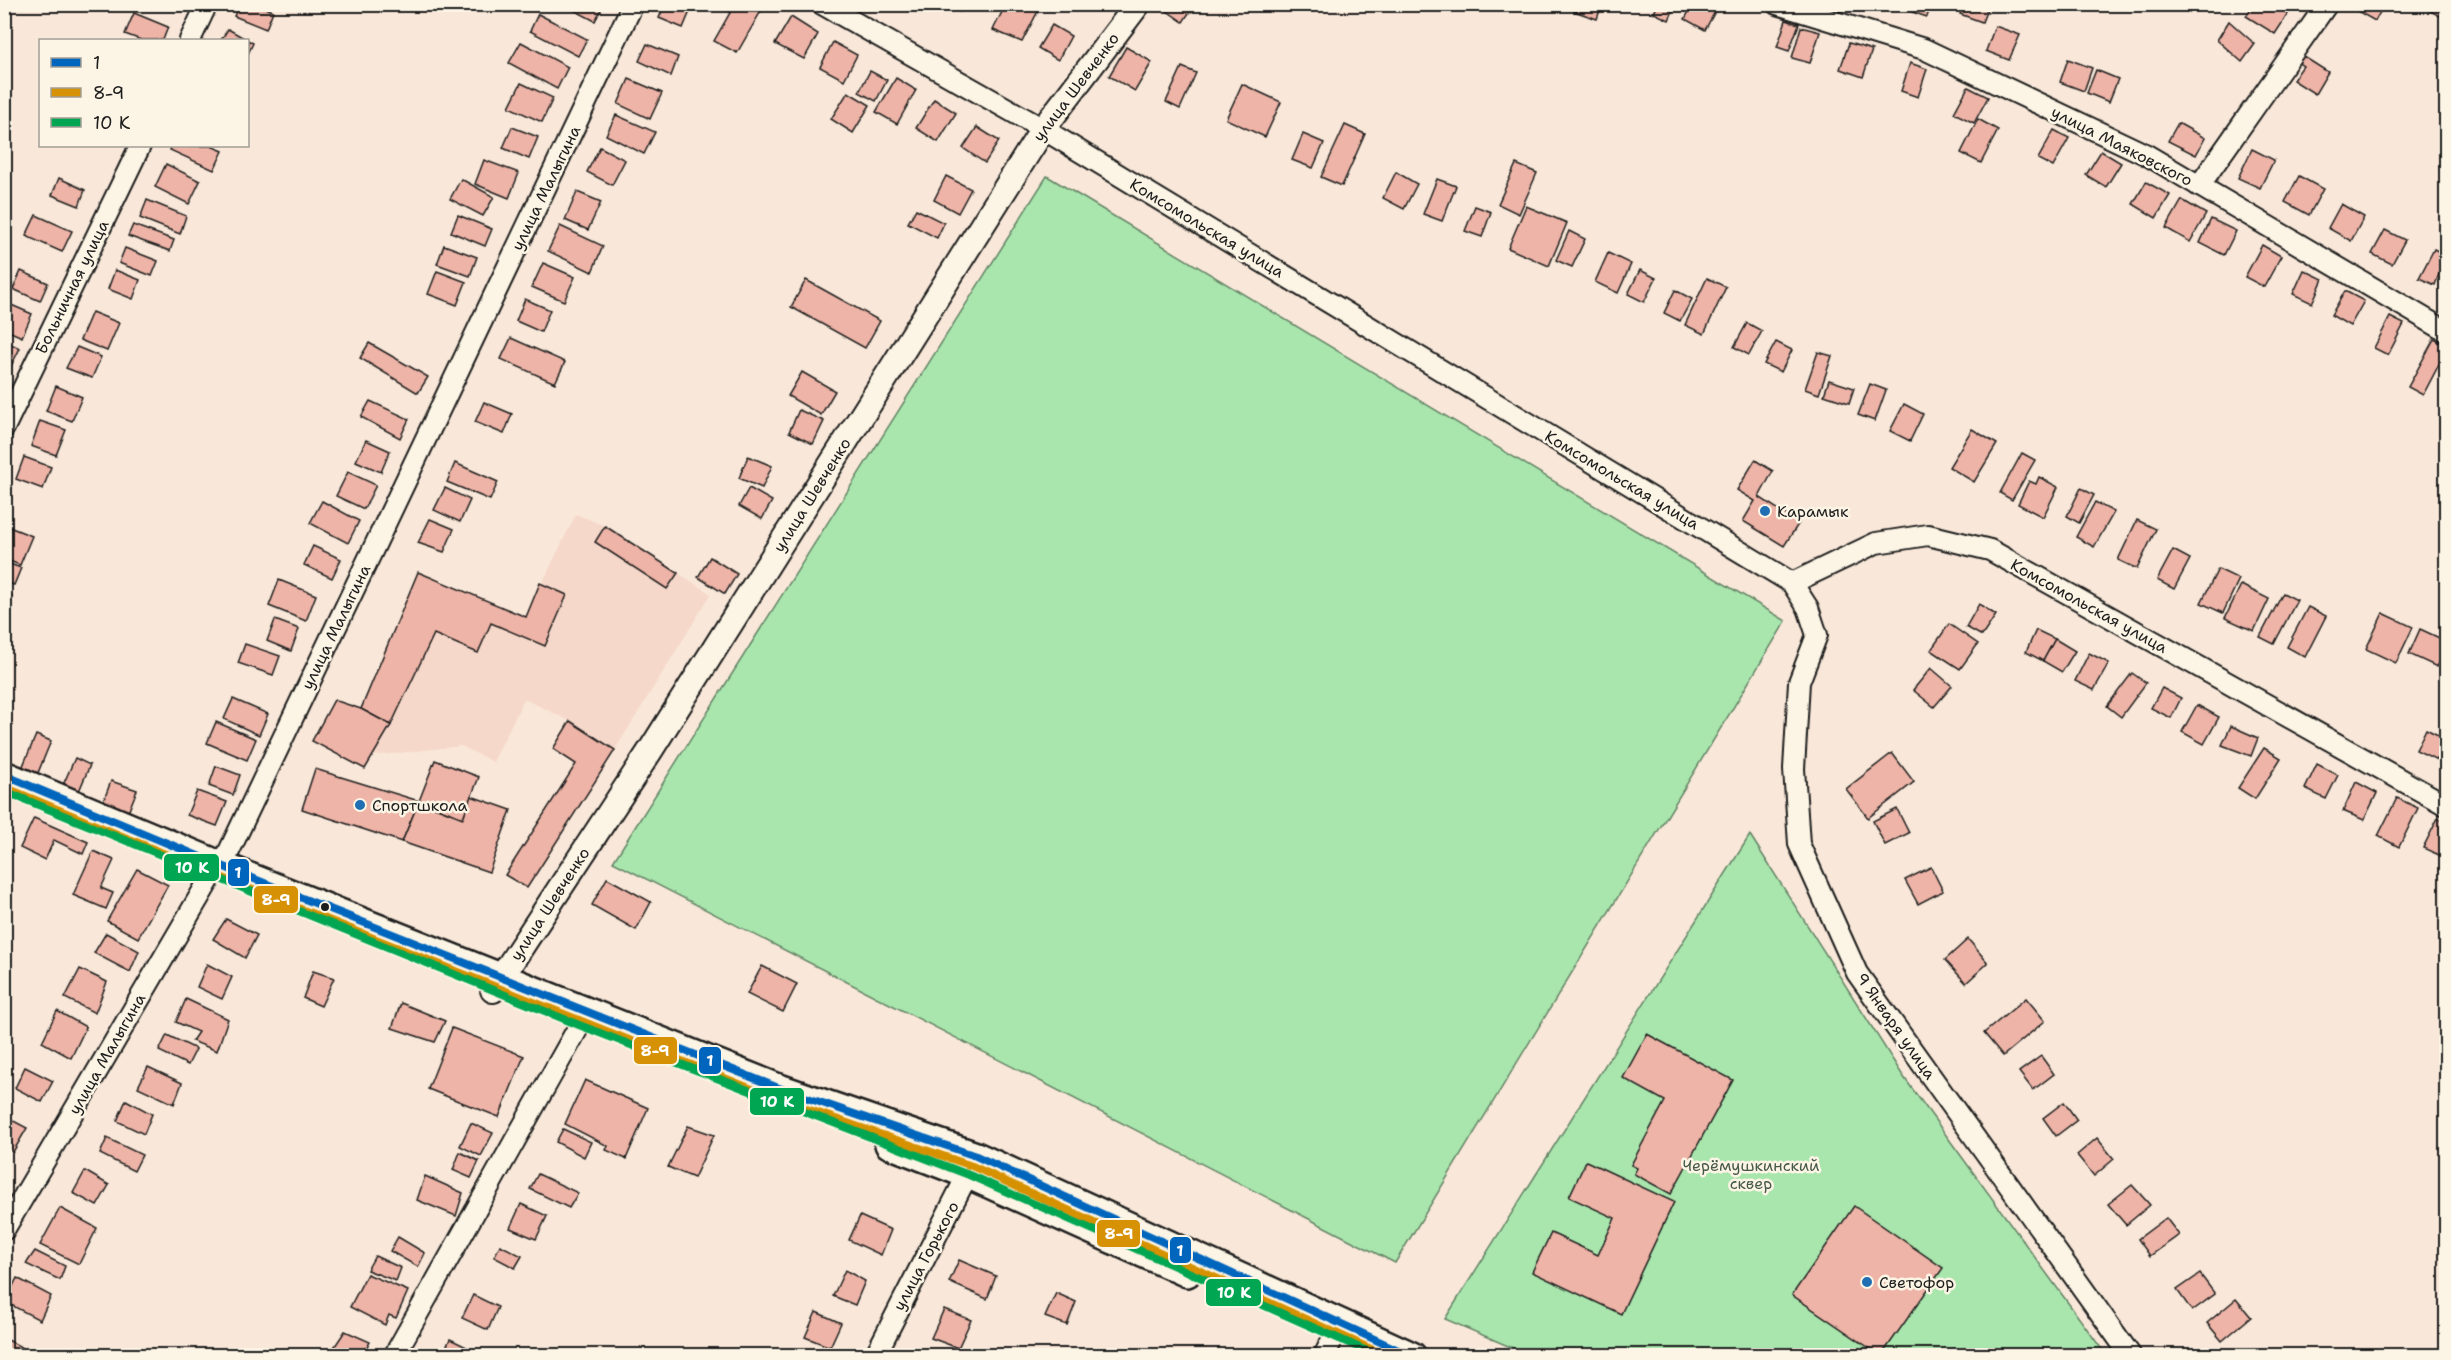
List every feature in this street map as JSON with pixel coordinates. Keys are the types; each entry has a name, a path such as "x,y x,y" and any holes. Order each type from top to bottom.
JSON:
{"main road":[{"path":"4,775 217,872"},
{"path":"4,791 217,872 583,1018 776,1087 972,1165 1333,1338 1379,1356"},
{"path":"1333,1338 1412,1356"}],"street":[{"path":"190,39 207,4"},
{"name":"улица Малыгина","path":"4,1230 217,872 633,4"},
{"name":"Комсомольская улица","path":"822,4 1043,129 1792,583 1876,543 1928,535 1990,550 2446,805"},
{"name":"улица Шевченко","path":"498,984 650,751 1043,129 1138,4"},
{"name":"улица Маяковского","path":"1777,4 1924,49 2147,155 2446,331"},
{"path":"2199,186 2327,4"},
{"name":"Больничная улица","path":"4,428 140,147"},
{"name":"9 Января улица","path":"1792,583 1808,609 1816,635 1799,682 1794,769 1799,843 1857,973 2131,1356"},
{"path":"394,1356 583,1018"},
{"name":"улица Горького","path":"875,1356 917,1269 972,1165"}],"shaded area":[{"path":"576,514 605,526 711,594 615,750 570,721 524,699 493,762 461,746 373,756 365,769 312,741 334,700 361,709 418,572 526,616"}],"green space":[{"path":"1047,176 1786,621 1395,1263 613,862"},
{"name":"Черёмушкинский сквер","path":"1750,835 1903,1076 2106,1355 1529,1355 1445,1319"}],"building":[{"path":"239,4 256,4 273,11 266,29 234,16"},
{"path":"575,4 604,4 595,21 572,9"},
{"path":"665,4 681,4 691,9 683,28 659,18"},
{"path":"735,4 765,4 737,53 714,41"},
{"path":"946,4 964,4 960,12"},
{"path":"1006,4 1026,4 1038,11 1022,42 993,30"},
{"path":"1157,4 1195,4 1183,22"},
{"path":"1577,4 1602,4 1597,19 1574,11"},
{"path":"1658,4 1676,4 1669,20 1654,13"},
{"path":"1693,4 1719,4 1705,30 1685,19"},
{"path":"1907,4 1931,4 1927,17 1906,10"},
{"path":"1963,4 1989,4 1982,22 1960,14"},
{"path":"2254,4 2272,4 2288,14 2275,34 2246,16"},
{"path":"2351,4 2384,5 2375,21 2350,7"},
{"path":"2434,4 2446,4 2446,19 2430,11"},
{"path":"134,13 168,27 163,39 138,39 125,34"},
{"path":"538,14 587,39 578,56 530,31"},
{"path":"791,17 818,34 804,59 775,44"},
{"path":"1786,20 1799,24 1789,51 1777,47"},
{"path":"2229,21 2255,44 2242,62 2217,40"},
{"path":"1052,25 1071,36 1058,60 1038,48"},
{"path":"1995,26 2020,35 2009,60 1986,51"},
{"path":"1801,27 1820,32 1810,63 1792,58"},
{"path":"228,29 246,39 222,39"},
{"path":"521,42 568,67 557,89 509,63"},
{"path":"833,42 857,55 844,80 820,67"},
{"path":"1849,43 1872,50 1863,77 1840,69"},
{"path":"647,44 678,57 671,76 639,61"},
{"path":"1126,47 1152,62 1135,91 1109,76"},
{"path":"2301,55 2328,72 2315,94 2293,80 2303,66 2297,62"},
{"path":"2068,59 2092,68 2084,91 2060,82"},
{"path":"1910,63 1927,69 1918,97 1901,91"},
{"path":"1182,67 1196,73 1180,109 1166,102"},
{"path":"2096,70 2118,79 2109,102 2087,93"},
{"path":"870,71 887,80 876,101 859,92"},
{"path":"896,78 916,90 897,124 876,112"},
{"path":"629,79 662,93 650,119 618,104"},
{"path":"521,83 553,98 542,122 509,107"},
{"path":"1242,84 1281,102 1265,137 1226,119"},
{"path":"1968,87 1988,97 1974,123 1954,113"},
{"path":"848,92 870,105 853,133 831,119"},
{"path":"934,99 956,113 938,142 916,128"},
{"path":"616,115 655,132 644,154 606,135"},
{"path":"1978,119 1998,130 1981,163 1961,153"},
{"path":"2178,123 2205,138 2196,155 2168,141"},
{"path":"1345,125 1365,134 1342,186 1321,177"},
{"path":"512,127 538,137 529,159 503,148"},
{"path":"977,127 999,141 985,163 963,148"},
{"path":"2054,130 2069,138 2053,167 2038,159"},
{"path":"1303,134 1324,143 1313,168 1292,160"},
{"path":"172,147 213,147 223,151 214,170 170,150"},
{"path":"600,147 625,160 612,185 587,172"},
{"path":"2252,149 2274,160 2260,188 2238,178"},
{"path":"2101,151 2121,163 2106,187 2086,175"},
{"path":"484,160 519,173 509,198 475,184"},
{"path":"166,164 200,181 189,204 155,187"},
{"path":"1516,164 1537,173 1519,214 1498,204"},
{"path":"1396,172 1417,184 1404,209 1383,198"},
{"path":"946,176 971,189 958,213 934,200"},
{"path":"2299,176 2323,189 2309,215 2285,202"},
{"path":"59,178 85,190 79,206 52,195"},
{"path":"461,179 494,197 483,216 450,199"},
{"path":"1437,179 1456,186 1442,221 1423,214"},
{"path":"2146,182 2170,195 2156,218 2133,204"},
{"path":"577,192 601,202 588,230 565,220"},
{"path":"147,200 186,216 180,234 140,218"},
{"path":"2182,200 2206,214 2190,242 2166,228"},
{"path":"2341,204 2364,217 2351,241 2328,228"},
{"path":"1475,206 1491,212 1482,237 1465,231"},
{"path":"1526,206 1567,223 1549,266 1508,248"},
{"path":"916,209 944,223 937,238 908,223"},
{"path":"36,215 72,231 62,252 26,236"},
{"path":"458,215 492,229 485,246 451,232"},
{"path":"2211,219 2236,231 2224,255 2200,243"},
{"path":"133,225 174,240 170,251 128,236"},
{"path":"560,226 603,246 592,272 548,251"},
{"path":"2385,230 2405,240 2392,264 2372,254"},
{"path":"1569,231 1585,239 1572,267 1556,260"},
{"path":"444,245 477,257 470,276 437,264"},
{"path":"2262,245 2281,256 2264,287 2245,277"},
{"path":"125,248 158,261 152,276 119,263"},
{"path":"2434,249 2446,255 2435,285 2419,278"},
{"path":"1608,253 1631,264 1618,293 1595,282"},
{"path":"543,263 575,277 564,301 532,287"},
{"path":"115,270 140,280 133,299 108,289"},
{"path":"1640,270 1656,278 1644,302 1628,294"},
{"path":"2304,270 2323,279 2312,303 2293,294"},
{"path":"21,271 48,283 40,301 13,289"},
{"path":"437,271 466,282 457,305 428,294"},
{"path":"1707,278 1726,287 1704,334 1685,325"},
{"path":"806,280 880,321 865,348 791,307"},
{"path":"1675,290 1692,299 1680,321 1664,313"},
{"path":"2345,291 2364,301 2350,326 2331,315"},
{"path":"525,299 550,310 541,332 516,321"},
{"path":"9,304 32,314 22,337 4,329 4,315"},
{"path":"92,312 119,323 107,351 80,340"},
{"path":"2390,317 2404,324 2388,355 2374,348"},
{"path":"1747,323 1762,331 1749,355 1734,347"},
{"path":"511,338 565,362 555,383 501,359"},
{"path":"2434,339 2446,345 2446,351 2423,395 2408,387"},
{"path":"4,341 20,348 9,370 4,367"},
{"path":"1776,342 1792,350 1781,372 1764,364"},
{"path":"369,343 428,377 418,393 360,358"},
{"path":"77,347 101,357 92,378 66,368"},
{"path":"1818,352 1832,356 1819,394 1805,389"},
{"path":"802,372 835,391 821,415 788,396"},
{"path":"1829,380 1854,388 1849,403 1824,395"},
{"path":"1870,384 1886,390 1875,421 1858,415"},
{"path":"56,386 82,397 72,421 46,411"},
{"path":"370,401 409,419 400,438 361,417"},
{"path":"484,402 512,414 504,434 475,422"},
{"path":"1904,404 1923,414 1910,441 1890,431"},
{"path":"799,410 824,421 813,444 789,432"},
{"path":"40,421 66,430 56,455 31,446"},
{"path":"1972,429 1997,444 1974,482 1949,467"},
{"path":"366,440 390,451 381,472 356,461"},
{"path":"2022,453 2035,460 2012,500 2000,493"},
{"path":"748,456 772,466 762,488 739,478"},
{"path":"24,457 51,467 43,489 16,479"},
{"name":"Карамык","path":"1755,460 1773,471 1759,497 1799,523 1784,546 1743,521 1755,501 1737,490"},
{"path":"455,463 498,482 490,500 447,482"},
{"path":"348,472 376,485 364,509 336,496"},
{"path":"2039,477 2058,487 2043,517 2018,504 2029,481 2036,484"},
{"path":"445,488 470,500 460,522 434,510"},
{"path":"749,488 772,501 762,519 739,506"},
{"path":"2081,488 2094,495 2079,523 2067,516"},
{"path":"322,501 359,521 348,543 310,523"},
{"path":"2095,502 2114,512 2094,547 2076,537"},
{"path":"430,519 454,529 444,552 418,543"},
{"path":"2137,520 2156,529 2137,569 2118,560"},
{"path":"4,525 32,536 20,565 4,559"},
{"path":"605,526 678,573 667,589 595,542"},
{"path":"313,546 341,559 332,578 304,565"},
{"path":"2173,550 2190,559 2174,589 2157,580"},
{"path":"710,557 737,574 725,594 698,577"},
{"path":"4,562 21,568 14,585 4,582"},
{"path":"2218,569 2239,579 2223,613 2201,603"},
{"path":"418,572 526,617 540,583 567,595 545,646 491,623 478,653 434,634 391,725 361,709"},
{"path":"279,580 316,595 306,621 269,606"},
{"path":"2241,585 2269,599 2254,631 2225,618"},
{"path":"4,593 12,596 5,614 4,613"},
{"path":"2283,593 2297,600 2274,644 2260,637"},
{"path":"1979,604 1996,615 1982,636 1966,627"},
{"path":"2308,607 2326,616 2305,657 2287,647"},
{"path":"2383,613 2413,627 2396,663 2366,649"},
{"path":"275,620 299,629 291,651 267,641"},
{"path":"1949,624 1978,644 1960,669 1931,650"},
{"path":"2420,629 2446,641 2446,648 2437,667 2409,654"},
{"path":"2036,630 2055,639 2043,661 2026,652"},
{"path":"2055,639 2075,651 2062,672 2043,661"},
{"path":"245,644 280,656 273,675 238,663"},
{"path":"2089,653 2109,663 2094,690 2075,681"},
{"path":"1931,668 1952,686 1934,707 1913,690"},
{"path":"2132,673 2146,683 2121,717 2107,706"},
{"path":"2162,688 2181,698 2171,718 2151,708"},
{"path":"233,699 268,714 259,735 224,719"},
{"path":"334,700 361,709 391,725 365,769 312,741"},
{"path":"2197,705 2219,717 2204,744 2182,732"},
{"path":"570,721 615,750 527,888 505,875 576,764 553,749"},
{"path":"216,722 256,739 247,760 207,743"},
{"path":"2231,726 2258,738 2251,756 2222,745"},
{"path":"2426,729 2446,739 2439,761 2416,750"},
{"path":"36,735 51,741 35,780 20,773"},
{"path":"2264,748 2281,758 2255,799 2238,788"},
{"path":"1892,753 1914,782 1868,818 1846,789"},
{"path":"75,758 90,765 79,791 63,785"},
{"path":"435,760 479,777 463,818 419,801"},
{"path":"2317,764 2338,775 2326,799 2305,789"},
{"path":"216,766 240,775 233,795 209,786"},
{"name":"Спортшкола","path":"315,769 419,801 402,842 302,809"},
{"path":"111,781 137,790 127,815 102,805"},
{"path":"2356,782 2377,793 2364,820 2343,811"},
{"path":"197,791 227,802 217,826 187,815"},
{"path":"471,796 511,810 489,872 402,842 419,801 463,818"},
{"path":"2397,798 2418,808 2399,847 2378,836"},
{"path":"1897,809 1909,833 1885,845 1873,821"},
{"path":"34,818 88,842 83,854 54,840 45,860 20,848"},
{"path":"2438,818 2446,822 2446,858 2423,848"},
{"path":"93,851 114,860 101,888 113,893 106,909 73,895"},
{"path":"1931,867 1943,891 1918,904 1905,880"},
{"path":"137,869 168,885 138,938 107,921"},
{"path":"607,878 651,902 636,930 592,905"},
{"path":"226,919 257,935 245,958 213,939"},
{"path":"106,933 139,951 130,972 94,953"},
{"path":"1968,939 1988,963 1966,983 1945,960"},
{"path":"207,964 232,977 222,999 197,987"},
{"path":"762,966 797,984 783,1012 747,994"},
{"path":"80,969 107,982 95,1013 65,998"},
{"path":"313,971 334,978 321,1006 303,998"},
{"path":"2026,998 2045,1021 2003,1056 1984,1033"},
{"path":"186,999 228,1019 217,1051 192,1041 198,1032 176,1022"},
{"path":"401,1003 445,1021 435,1042 392,1028"},
{"path":"57,1011 86,1027 71,1058 42,1042"},
{"path":"452,1028 524,1056 499,1117 428,1089"},
{"path":"1647,1034 1733,1080 1671,1194 1634,1174 1637,1168 1631,1165 1665,1101 1623,1078"},
{"path":"167,1035 196,1049 188,1065 159,1051"},
{"path":"2041,1056 2054,1074 2033,1090 2019,1072"},
{"path":"25,1067 53,1081 42,1102 15,1088"},
{"path":"148,1067 182,1083 174,1104 138,1087"},
{"path":"585,1080 648,1108 626,1159 606,1150 608,1146 565,1124"},
{"path":"126,1100 152,1114 144,1134 117,1121"},
{"path":"2064,1102 2077,1120 2056,1136 2043,1118"},
{"path":"4,1116 27,1128 13,1152 4,1147"},
{"path":"471,1123 493,1133 481,1156 460,1146"},
{"path":"688,1126 714,1135 694,1178 668,1167"},
{"path":"563,1129 591,1142 584,1157 556,1142"},
{"path":"107,1138 142,1155 134,1171 100,1154"},
{"path":"2097,1138 2114,1159 2094,1176 2077,1155"},
{"path":"460,1152 479,1161 471,1178 453,1170"},
{"path":"1586,1161 1674,1202 1621,1314 1532,1272 1551,1233 1598,1255 1615,1218 1569,1197"},
{"path":"85,1171 109,1185 97,1206 73,1193"},
{"path":"538,1174 578,1193 569,1208 530,1189"},
{"path":"425,1176 463,1193 456,1216 417,1200"},
{"path":"2132,1185 2150,1205 2126,1225 2108,1204"},
{"path":"521,1204 547,1216 536,1239 510,1228"},
{"name":"Светофор","path":"1854,1206 1943,1268 1881,1356 1792,1295"},
{"path":"60,1208 97,1228 79,1264 40,1245"},
{"path":"860,1216 891,1230 881,1255 849,1240"},
{"path":"2166,1218 2179,1235 2150,1256 2138,1239"},
{"path":"398,1237 425,1253 418,1267 390,1251"},
{"path":"500,1245 522,1256 515,1268 494,1257"},
{"path":"35,1251 65,1266 60,1280 26,1264"},
{"path":"375,1256 401,1268 396,1281 367,1270"},
{"path":"959,1260 996,1276 987,1299 949,1282"},
{"path":"845,1270 865,1281 855,1305 833,1296"},
{"path":"367,1274 408,1291 396,1318 389,1315 385,1325 350,1307"},
{"path":"2200,1274 2215,1294 2192,1311 2177,1290"},
{"path":"17,1278 51,1296 40,1320 5,1302"},
{"path":"1056,1293 1076,1302 1067,1325 1045,1317"},
{"path":"473,1295 498,1307 488,1330 462,1318"},
{"path":"2236,1299 2251,1317 2222,1341 2207,1323"},
{"path":"944,1309 971,1320 958,1348 931,1338"},
{"path":"816,1312 841,1323 830,1347 805,1337"},
{"path":"345,1331 370,1342 362,1356 339,1356 331,1352"},
{"path":"4,1338 23,1348 19,1356 4,1356"},
{"path":"450,1339 475,1351 472,1356 442,1356"}],"transit line":[{"name":"1","path":"4,775 222,866 776,1087 976,1156 1411,1356"},
{"name":"8-9","path":"4,787 218,876 772,1097 972,1166 1386,1356"},
{"path":"4,791 579,1025 969,1175 1378,1356"}],"place":[{"name":"Карамык","path":"1765,511"},
{"name":"Спортшкола","path":"360,805"},
{"name":"Светофор","path":"1867,1282"}]}
